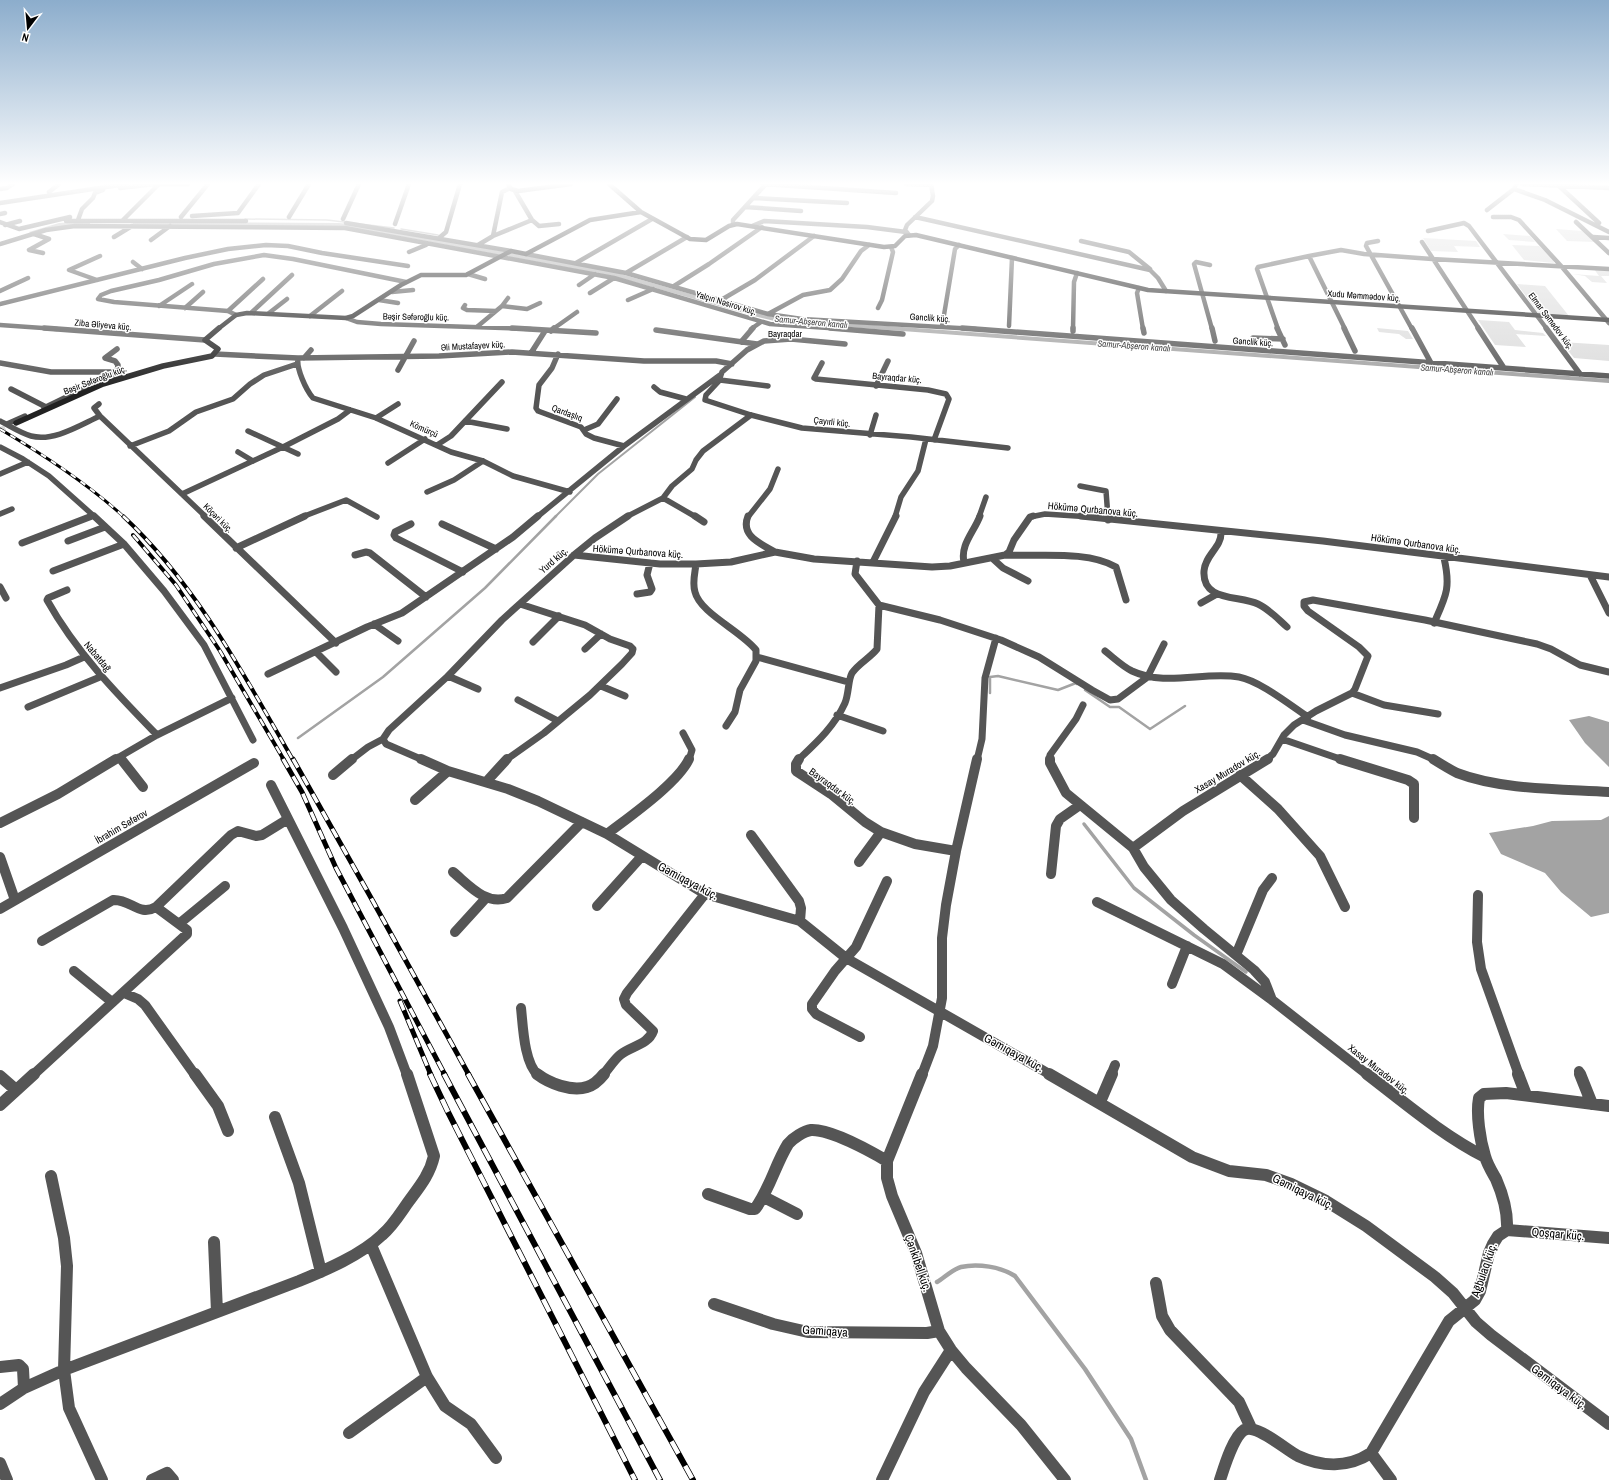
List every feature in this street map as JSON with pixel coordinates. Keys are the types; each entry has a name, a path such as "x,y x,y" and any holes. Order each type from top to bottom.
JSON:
{"street":[{"path":"0,304 35,298 97,280 211,253"},
{"path":"321,253 408,266"},
{"path":"477,253 501,257"},
{"path":"346,318 353,316 406,282 426,274 457,276 468,274 507,253"},
{"path":"518,253 526,254"},
{"path":"576,264 594,253"},
{"path":"626,273 659,253"},
{"path":"674,286 725,253"},
{"path":"721,300 755,280 791,253"},
{"path":"768,314 803,295 830,290 842,279 860,253"},
{"path":"878,308 882,300 893,253"},
{"path":"942,327 954,253"},
{"name":"Xudu Məmmədov küç.","path":"992,253 1139,288 1166,291 1608,321"},
{"path":"1072,253 1150,270"},
{"path":"1130,253 1158,278 1166,291"},
{"path":"1285,345 1257,269 1319,253"},
{"path":"1363,253 1609,270"},
{"path":"1429,253 1504,368"},
{"name":"Elmar Səmədov küç.","path":"1489,253 1580,374"},
{"path":"1549,253 1608,321"},
{"name":"Gənclik küç.","path":"526,254 626,273 768,314 802,319 942,327 1609,376"},
{"path":"1370,254 1430,363"},
{"path":"236,315 228,311 159,306 98,299 101,294 111,291 159,280 214,264 264,255 293,259 406,282"},
{"path":"97,280 69,270 100,256"},
{"path":"1309,256 1355,351"},
{"name":"Yalçın Nəsirov küç.","path":"501,257 614,278 761,322 790,327 903,334"},
{"path":"1009,326 1012,258"},
{"path":"133,262 142,269"},
{"path":"1210,264 1196,262 1194,264 1215,341"},
{"path":"1073,331 1074,282 1077,273"},
{"path":"468,274 485,280"},
{"path":"578,286 595,274"},
{"path":"252,312 292,276"},
{"path":"0,291 28,278"},
{"path":"590,293 614,278"},
{"path":"228,311 263,279"},
{"path":"159,306 192,284"},
{"path":"1139,288 1137,293 1144,333"},
{"path":"628,300 653,289"},
{"path":"392,292 413,290"},
{"path":"310,316 342,291"},
{"path":"185,308 203,292"},
{"path":"2,297 7,299 8,302"},
{"path":"478,326 502,306 508,298"},
{"path":"269,313 286,299"},
{"path":"379,300 398,303"},
{"path":"502,306 527,309 540,303"},
{"path":"465,305 464,309 467,310 496,311"},
{"name":"Bəşir Səfəroğlu küç.","path":"205,340 236,315 252,312 346,318 357,322 381,324 478,326 596,333"},
{"path":"551,331 576,312"},
{"path":"740,342 748,332 761,322"},
{"name":"Ziba Əliyeva küç.","path":"2,327 205,340"},
{"path":"656,330 757,344"},
{"path":"531,353 545,331"},
{"path":"1253,338 1283,339"},
{"path":"205,340 218,349 215,354"},
{"name":"Bayraqdar","path":"732,364 757,344 764,341 776,340 845,344"},
{"path":"398,370 414,341"},
{"path":"117,349 105,358 115,361 118,364 121,374"},
{"path":"130,446 169,432 196,412 233,399 250,384 264,375 300,360 311,350"},
{"name":"Əli Mustafayev küç.","path":"215,354 300,360 503,352 680,362 716,361 732,364"},
{"name":"Bəşir Səfəroğlu küç.","path":"16,423 121,374 203,359 215,354"},
{"name":"Qardaşlıq","path":"558,354 552,368 539,385 536,408 538,411 542,414 575,424 584,430 586,434 594,438 624,446"},
{"name":"Kömürçü","path":"300,360 310,396 376,418 437,444 454,454 483,462 513,476 570,492"},
{"path":"876,386 888,361"},
{"path":"0,363 51,372 121,374"},
{"name":"Bayraqdar küç.","path":"822,363 814,378 816,379 937,391 948,396 949,399 934,440"},
{"name":"Çayırli küç.","path":"732,364 706,395 706,400 751,415 802,428 1008,448"},
{"path":"7,424 91,385 121,374"},
{"path":"268,674 402,612 426,597 496,549 570,492 624,446 686,398 720,377 768,386"},
{"path":"437,444 451,436 502,382"},
{"path":"654,387 655,390 660,392 686,398"},
{"path":"11,389 46,407"},
{"path":"584,430 598,424 617,399"},
{"path":"0,421 33,436 42,438 62,432 100,416 94,408 94,406 99,404"},
{"path":"376,418 398,404"},
{"path":"182,494 283,447 338,419 350,410"},
{"name":"Yurd küç.","path":"383,739 389,730 448,676 520,604 574,555 595,538 630,515 663,498 672,486 692,469 696,460 703,451 751,415"},
{"path":"870,435 876,415"},
{"name":"Köçəri küç.","path":"100,416 336,643"},
{"path":"465,421 507,429"},
{"path":"248,431 298,454"},
{"path":"388,463 425,439"},
{"path":"873,562 897,514 901,497 918,471 926,439"},
{"path":"0,447 28,462 49,476 124,544 186,618 204,645 254,740"},
{"path":"238,452 253,462"},
{"path":"0,474 28,462"},
{"path":"426,492 454,480 483,462"},
{"path":"775,552 753,538 748,532 746,526 748,518 772,486 778,469"},
{"path":"1080,486 1106,491 1108,493 1108,520"},
{"path":"964,562 962,557 963,549 977,524 986,497"},
{"path":"663,498 704,522"},
{"path":"236,548 301,518 346,500 377,517"},
{"path":"0,514 12,509"},
{"name":"Hökümə Qurbanova küç.","path":"574,555 650,563 696,564 731,562 775,552 814,558 932,567 950,566 964,562 1006,555 1009,552 1014,540 1030,517 1045,514 1057,514 1330,542 1444,558 1609,577"},
{"path":"22,543 93,516"},
{"path":"411,524 395,532 394,535 463,572"},
{"path":"442,524 496,549"},
{"path":"68,541 105,527"},
{"path":"1222,532 1221,539 1206,560 1204,583 1208,588 1217,594 1259,604 1287,627"},
{"path":"53,572 124,544"},
{"path":"354,555 366,552 370,553 426,597"},
{"path":"1006,555 1108,561 1116,567 1126,600"},
{"path":"992,558 1003,568 1028,581"},
{"path":"1434,623 1449,590 1449,574 1444,558"},
{"path":"857,561 855,574 879,605 930,617 996,638 1055,666 1110,700 1118,699 1148,676 1164,644"},
{"path":"637,594 650,592 652,589 647,575 650,563"},
{"path":"696,564 694,586 695,595 712,614 749,640 754,645 757,657 738,696 736,710 726,726"},
{"path":"1590,575 1609,613"},
{"path":"0,587 6,598"},
{"name":"Nabatdağ","path":"67,590 48,598 47,600 58,621 100,677 157,735"},
{"path":"1202,603 1217,594"},
{"path":"1438,714 1384,706 1352,693 1368,660 1368,656 1359,647 1308,611 1304,606 1304,602 1313,600 1549,647 1576,663 1609,672"},
{"path":"486,782 498,767 601,686 617,671 632,653 633,649 630,646 617,642 586,625 520,604"},
{"name":"Bayraqdar küç.","path":"879,605 878,649 872,656 858,666 848,682 848,695 838,715 827,733 798,760 796,764 796,771 831,794 864,822 881,832 915,844 956,851"},
{"path":"533,642 559,616"},
{"path":"374,624 398,641"},
{"path":"584,649 601,634"},
{"name":"Çənkibel küç.","path":"996,638 985,678 982,739 956,851 946,904 942,938 942,998 940,1012 933,1046 887,1161 887,1178 888,1184 916,1253 939,1331 951,1350 966,1368 1021,1425 1065,1480"},
{"path":"1105,650 1127,668 1148,676 1240,677 1247,679 1305,719 1364,740 1419,753 1460,774 1491,781 1534,787 1609,792"},
{"path":"316,652 336,672"},
{"path":"0,688 66,665 84,657"},
{"path":"757,657 848,682"},
{"path":"448,676 478,689"},
{"path":"28,707 100,677"},
{"path":"601,686 625,696"},
{"name":"Xasay Muradov küç.","path":"1133,848 1183,811 1267,760 1272,756 1288,732 1320,708 1352,693"},
{"path":"1,820 64,790 157,735 232,698"},
{"path":"518,700 558,721"},
{"path":"1083,705 1076,719 1050,755 1050,763 1066,793 1133,848 1148,874 1167,895 1254,970 1265,982 1272,1000"},
{"path":"838,715 883,731"},
{"path":"607,834 667,787 689,759 692,752 691,746 683,733"},
{"path":"333,775 368,747 383,739"},
{"name":"Gəmiqaya küç.","path":"383,739 386,744 392,747 448,771 486,782 538,801 582,822 607,834 706,894 726,901 800,921 846,958 1100,1102 1192,1157 1229,1171 1266,1175 1291,1184 1326,1202 1366,1226 1435,1277 1453,1293 1476,1322 1491,1336 1609,1424"},
{"path":"1282,739 1347,762 1408,780 1414,784 1414,818"},
{"path":"119,757 143,787"},
{"name":"İbrahim Səfərov","path":"0,909 254,763"},
{"path":"415,800 448,771"},
{"path":"1240,775 1278,809 1320,856 1345,907"},
{"path":"0,1404 24,1388 64,1370 320,1272 371,1245 384,1234 425,1180 431,1169 434,1156 404,1065 389,1027 343,928 271,785"},
{"path":"1051,874 1056,826 1060,819 1080,805"},
{"path":"42,941 113,900 120,898 146,911 153,910 231,835 238,832 256,836 262,835 288,819"},
{"path":"453,872 486,898 502,901 507,898 582,822"},
{"path":"860,862 881,832"},
{"path":"751,835 799,901 801,908 800,921"},
{"path":"0,856 15,900"},
{"path":"597,906 642,856"},
{"path":"1236,955 1254,914 1261,891 1272,878"},
{"path":"860,1037 816,1014 812,1009 812,1004 835,970 856,947 887,881"},
{"path":"180,923 225,886"},
{"path":"521,1008 529,1061 534,1071 560,1086 574,1089 590,1086 620,1056 631,1048 647,1041 652,1036 653,1031 626,1005 624,999 626,993 706,894"},
{"path":"1478,895 1478,956 1526,1095"},
{"path":"455,932 486,898"},
{"name":"Xasay Muradov küç.","path":"1097,902 1224,964 1441,1130 1468,1148 1485,1157"},
{"path":"0,1104 188,934 188,930 180,923 156,907"},
{"path":"1172,984 1187,946"},
{"path":"74,971 112,1002"},
{"path":"124,993 138,999 145,1005 218,1106 228,1130"},
{"path":"1100,1102 1116,1065"},
{"path":"1579,1071 1592,1104"},
{"path":"0,1076 16,1090"},
{"path":"1507,1230 1508,1217 1505,1206 1496,1180 1485,1157 1477,1108 1479,1098 1484,1094 1492,1092 1609,1106"},
{"path":"275,1117 299,1184 320,1272"},
{"path":"708,1194 750,1209 757,1207 764,1197 789,1143 803,1132 812,1130 859,1145 887,1161"},
{"path":"51,1176 64,1238 67,1266 64,1370 69,1408 102,1480"},
{"path":"764,1197 797,1214"},
{"name":"Ağbulaq küç.","path":"1251,1428 1288,1450 1310,1460 1332,1465 1347,1465 1362,1460 1371,1453 1449,1321 1457,1313 1466,1309 1475,1301 1479,1292 1492,1243 1498,1235 1507,1230"},
{"name":"Qoşqar küç.","path":"1507,1230 1609,1238"},
{"path":"214,1242 217,1312"},
{"path":"371,1245 427,1377 445,1406 470,1424 496,1458"},
{"path":"1156,1283 1162,1316 1170,1330 1239,1402 1251,1428 1244,1430 1238,1437 1224,1467 1220,1480"},
{"name":"Gəmiqaya","path":"714,1304 773,1324 808,1332 927,1333 939,1331"},
{"path":"882,1480 924,1392 951,1350"},
{"path":"0,1367 19,1365 23,1369 24,1388"},
{"path":"349,1433 427,1377"},
{"path":"1371,1453 1391,1480"},
{"path":"0,1463 7,1480"},
{"path":"152,1480 166,1473 173,1480"}],"shaded area":[{"path":"1518,253 1547,253 1553,259 1554,263 1524,260"},
{"path":"1594,269 1609,270 1609,276 1601,276 1607,283 1592,282 1585,276 1572,274 1599,276"},
{"path":"1517,284 1545,286 1569,316 1539,314"},
{"path":"1478,320 1509,322 1515,330 1543,333 1546,336 1516,334 1526,347 1495,345"},
{"path":"1377,328 1408,331 1413,339 1406,339 1399,334 1379,332"},
{"path":"1561,342 1609,345 1609,361 1574,358"},
{"path":"1589,716 1609,722 1609,767 1585,743 1569,720"},
{"path":"1609,816 1609,913 1591,917 1561,892 1545,873 1501,854 1489,833 1533,826 1552,821 1601,820"}],"waterway":[{"name":"Samur-Abşeron kanalı","path":"501,253 614,274 756,315 779,320 1609,381"},
{"path":"556,516 598,474 695,397"},
{"path":"298,738 383,677 485,588 556,516"},
{"path":"990,693 990,677 998,676 1058,690 1076,683 1077,684"},
{"path":"1085,690 1110,707 1119,707 1150,729 1185,706"},
{"path":"1084,824 1134,888 1194,935 1246,972"},
{"path":"937,1282 961,1267 975,1265 996,1268 1015,1276 1085,1369 1131,1439 1146,1480"}],"tunnel":[{"path":"0,430 16,423"}],"railway":[{"path":"0,429 65,470 124,517"},
{"path":"124,517 149,543 196,601 237,663 293,760"},
{"path":"133,535 176,585 220,651 284,760"},
{"path":"283,759 302,792 336,868 445,1075"},
{"path":"293,759 469,1075"},
{"path":"400,1001 431,1075"},
{"path":"430,1074 635,1480"},
{"path":"444,1074 660,1480"},
{"path":"468,1074 693,1480"}]}
